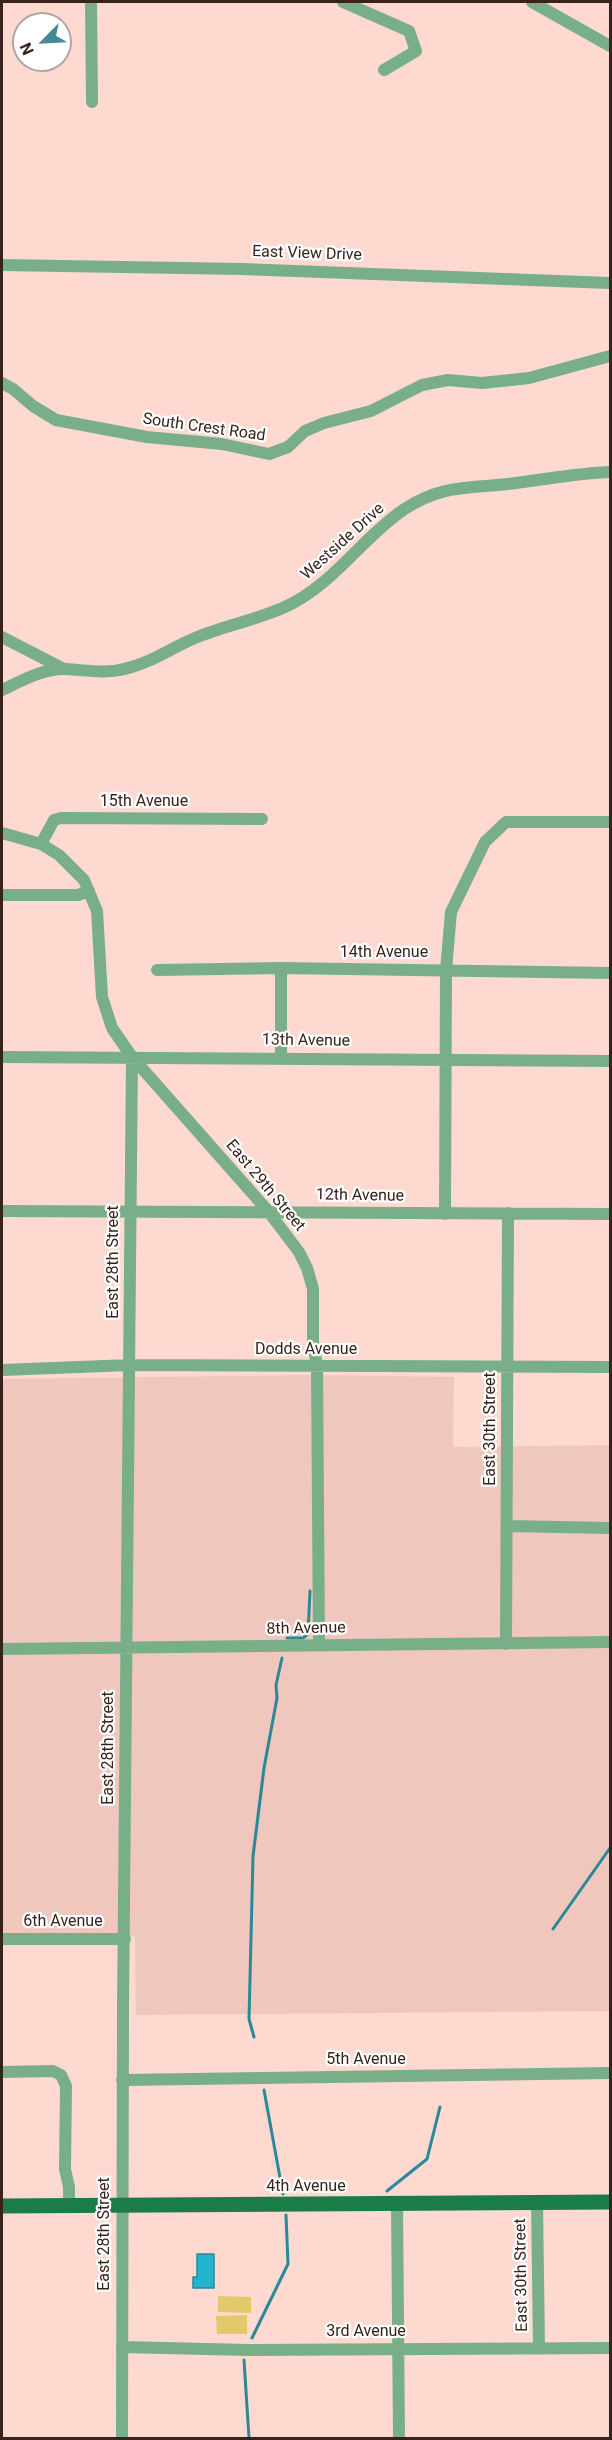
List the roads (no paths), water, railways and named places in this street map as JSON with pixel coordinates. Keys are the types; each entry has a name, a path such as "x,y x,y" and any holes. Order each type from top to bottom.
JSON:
{"main road":[{"name":"4th Avenue","path":"2,2206 610,2202"}],"street":[{"path":"91,2 92,102"},
{"path":"344,2 408,31 416,51 384,70"},
{"path":"532,2 610,46"},
{"name":"East View Drive","path":"2,265 242,269 610,283"},
{"name":"South Crest Road","path":"2,383 14,389 33,406 56,420 147,436 222,444 269,454 288,447 305,431 324,423 371,411 422,385 447,380 482,383 529,378 610,357"},
{"name":"Westside Drive","path":"2,690 29,677 64,669 88,672 125,669 210,632 284,608 312,593 337,573 381,528 404,510 438,492 466,486 513,484 586,473 610,472"},
{"path":"2,637 64,669"},
{"name":"15th Avenue","path":"41,844 54,820 61,818 262,819"},
{"path":"445,1214 446,970 451,912 485,842 506,822 610,822"},
{"name":"East 29th Street","path":"2,833 41,844 73,867 89,891 97,911 102,996 112,1028 132,1057 268,1210 299,1252 307,1268 313,1288 313,1341 317,1367 319,1645"},
{"path":"2,895 78,895 89,891"},
{"path":"281,968 281,1057"},
{"name":"14th Avenue","path":"157,970 281,968 610,973"},
{"name":"East 28th Street","path":"122,2439 122,2080 132,1057"},
{"name":"13th Avenue","path":"2,1058 281,1057 610,1061"},
{"name":"12th Avenue","path":"2,1211 268,1210 445,1214 610,1214"},
{"name":"East 30th Street","path":"506,1644 508,1213"},
{"name":"Dodds Avenue","path":"2,1370 130,1365 610,1367"},
{"path":"508,1526 610,1528"},
{"name":"8th Avenue","path":"2,1649 610,1642"},
{"name":"6th Avenue","path":"2,1939 125,1939"},
{"path":"2,2072 53,2071 61,2075 66,2086 65,2169 69,2187 69,2206"},
{"name":"5th Avenue","path":"122,2080 610,2073"},
{"name":"East 30th Street","path":"537,2202 540,2348"},
{"path":"397,2204 399,2439"},
{"name":"3rd Avenue","path":"122,2347 610,2348"}],"water":[{"path":"197,2254 214,2254 214,2288 193,2288 193,2277 197,2277"}],"waterway":[{"path":"287,1638 303,1638 308,1634 310,1591"},
{"path":"254,2037 249,2019 253,1856 264,1768 277,1698 276,1685 282,1658"},
{"path":"553,1929 610,1848"},
{"path":"264,2090 283,2194"},
{"path":"387,2191 427,2159 440,2107"},
{"path":"252,2338 288,2264 286,2215"},
{"path":"244,2360 249,2438"}]}
